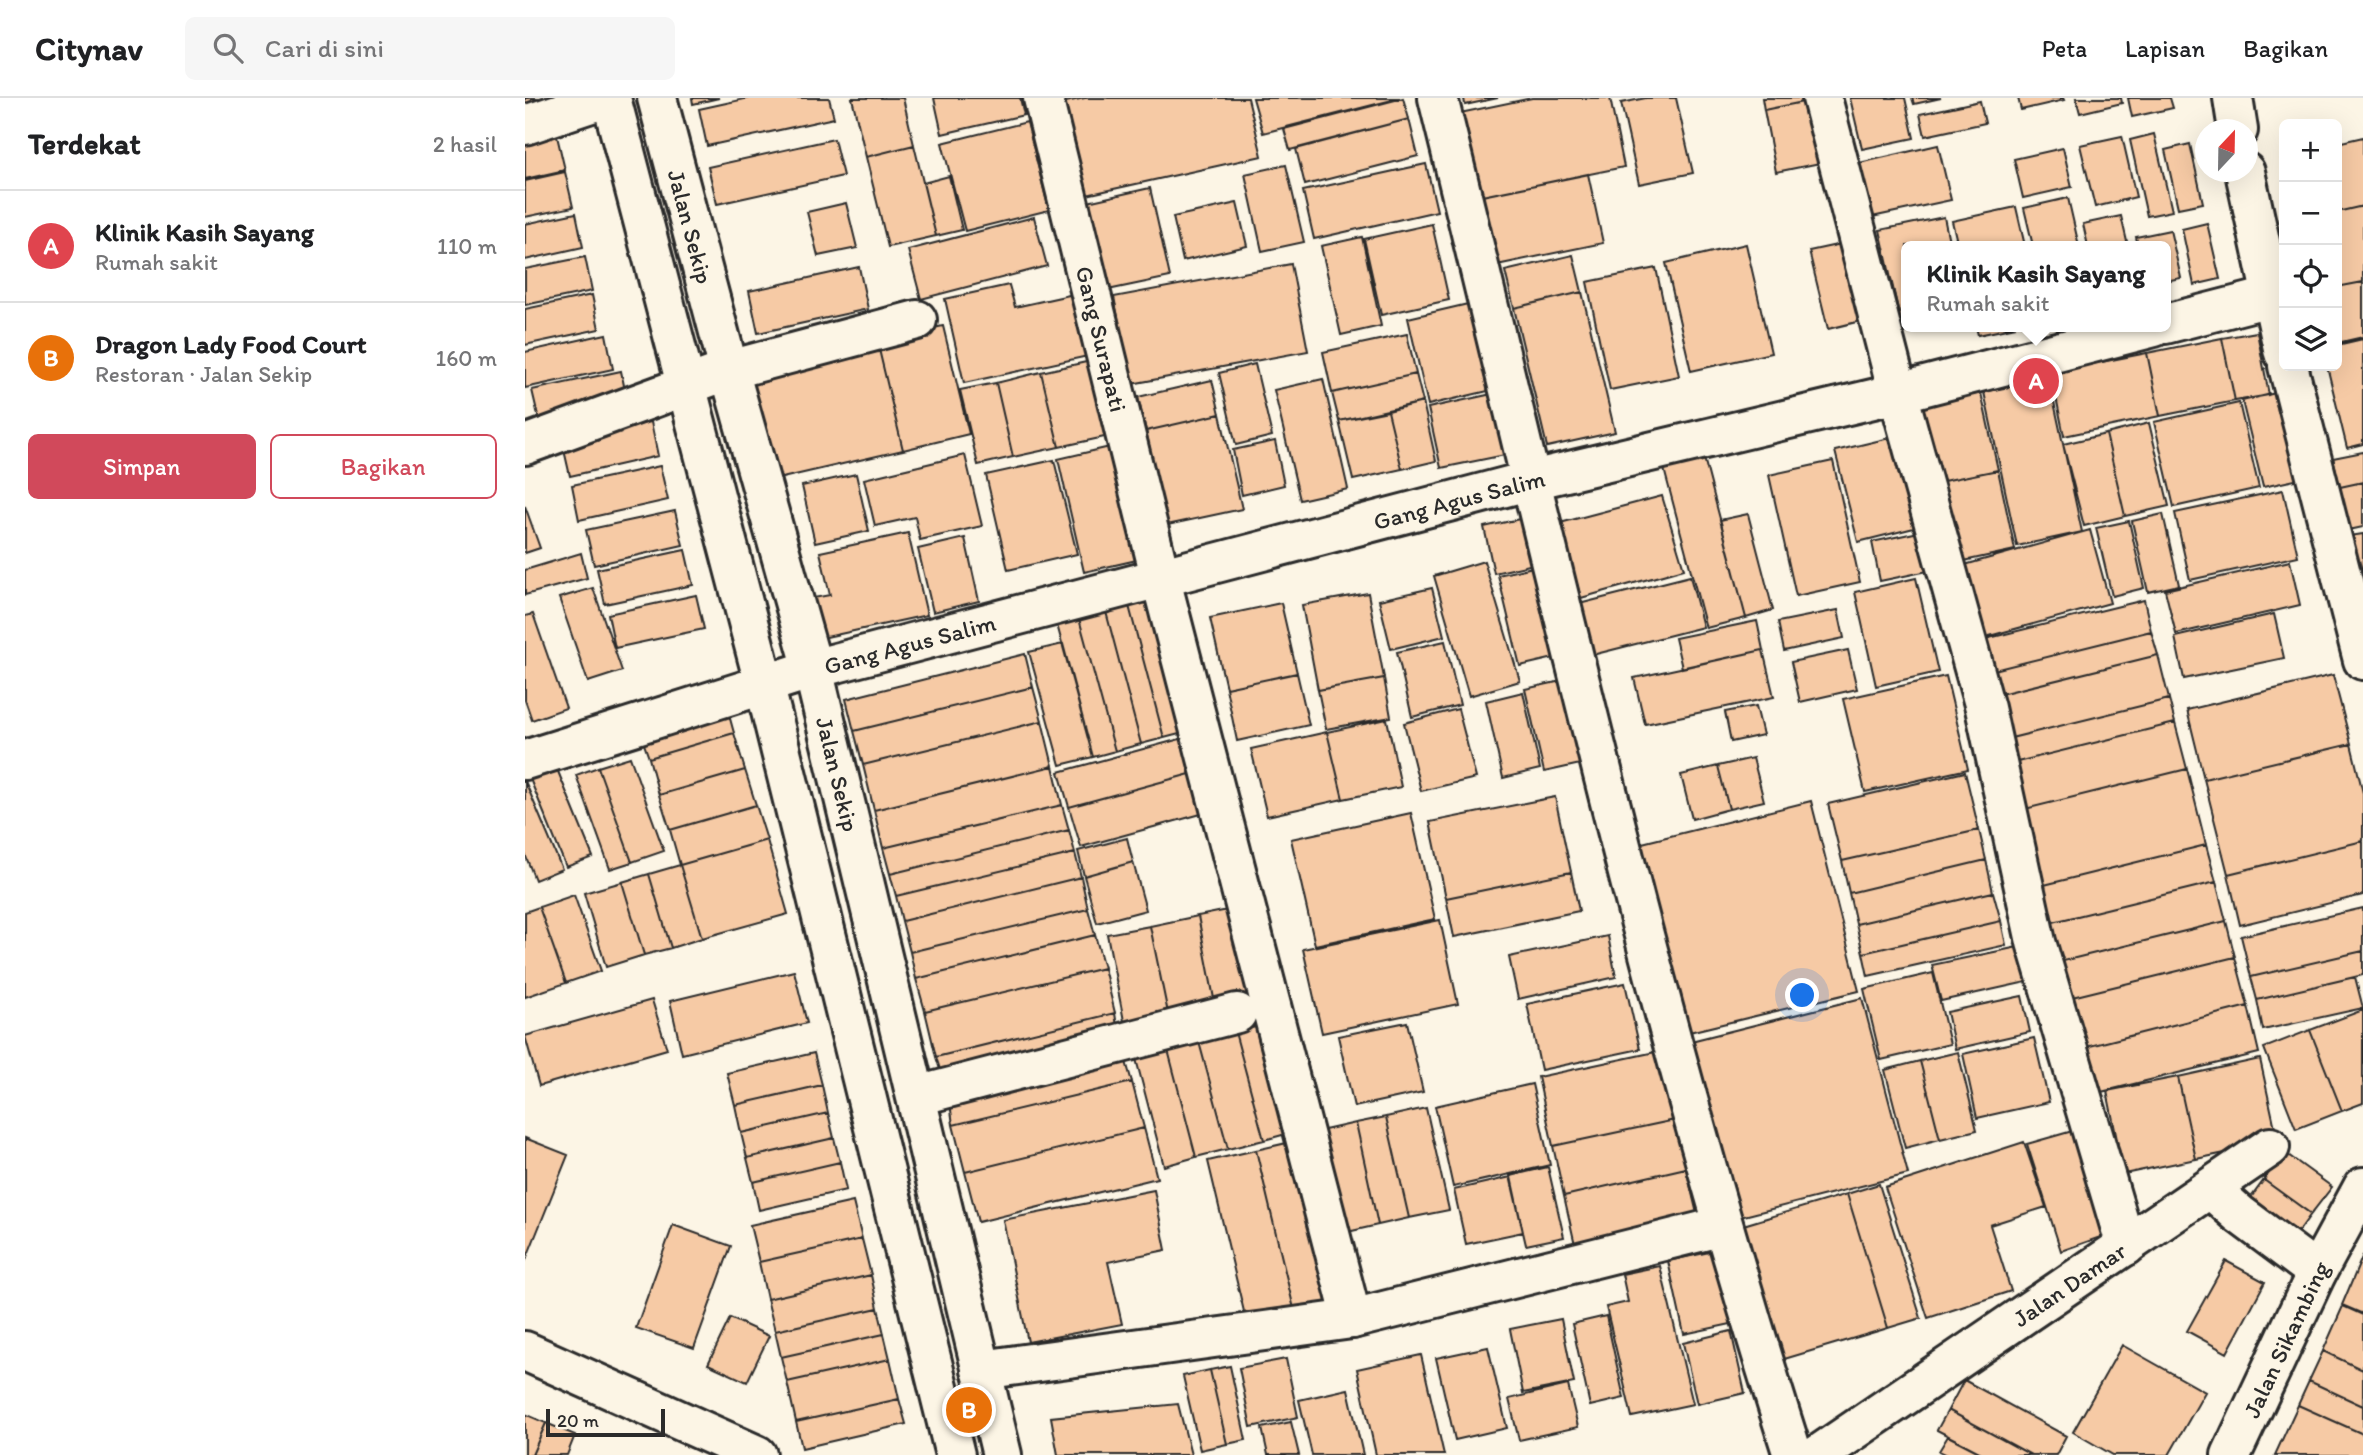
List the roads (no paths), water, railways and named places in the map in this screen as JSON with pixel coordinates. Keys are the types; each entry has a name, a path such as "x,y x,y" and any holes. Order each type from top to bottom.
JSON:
{"street":[{"path":"525,125 608,98"},
{"name":"Jalan Sekip","path":"608,98 764,683 955,1455"},
{"name":"Jalan Sekip","path":"657,98 729,370 813,669 918,1096 1002,1455"},
{"name":"Gang Surapati","path":"1043,98 1161,580 1352,1319"},
{"path":"1439,98 1616,826 1723,1226 1793,1455"},
{"path":"1822,98 1898,393 1985,708 2036,942 2126,1246"},
{"path":"2232,98 2236,119"},
{"path":"2247,182 2279,333"},
{"path":"2171,322 2270,297"},
{"path":"525,445 729,370 917,320"},
{"name":"Gang Agus Salim","path":"525,760 813,669 1161,580 1532,480 1898,393 2135,332"},
{"path":"2289,371 2363,660"},
{"path":"918,1096 1237,1013"},
{"name":"Jalan Damar","path":"1818,1455 2270,1147"},
{"path":"2211,1189 2239,1214 2317,1272"},
{"name":"Jalan Sikambing","path":"2236,1453 2317,1272 2357,1210"},
{"path":"981,1370 1352,1319 1723,1226"},
{"path":"525,1351 757,1455"}],"place":[{"name":"Klinik Kasih Sayang","path":"2036,381"},
{"name":"Dragon Lady Food Court","path":"969,1410"}]}
